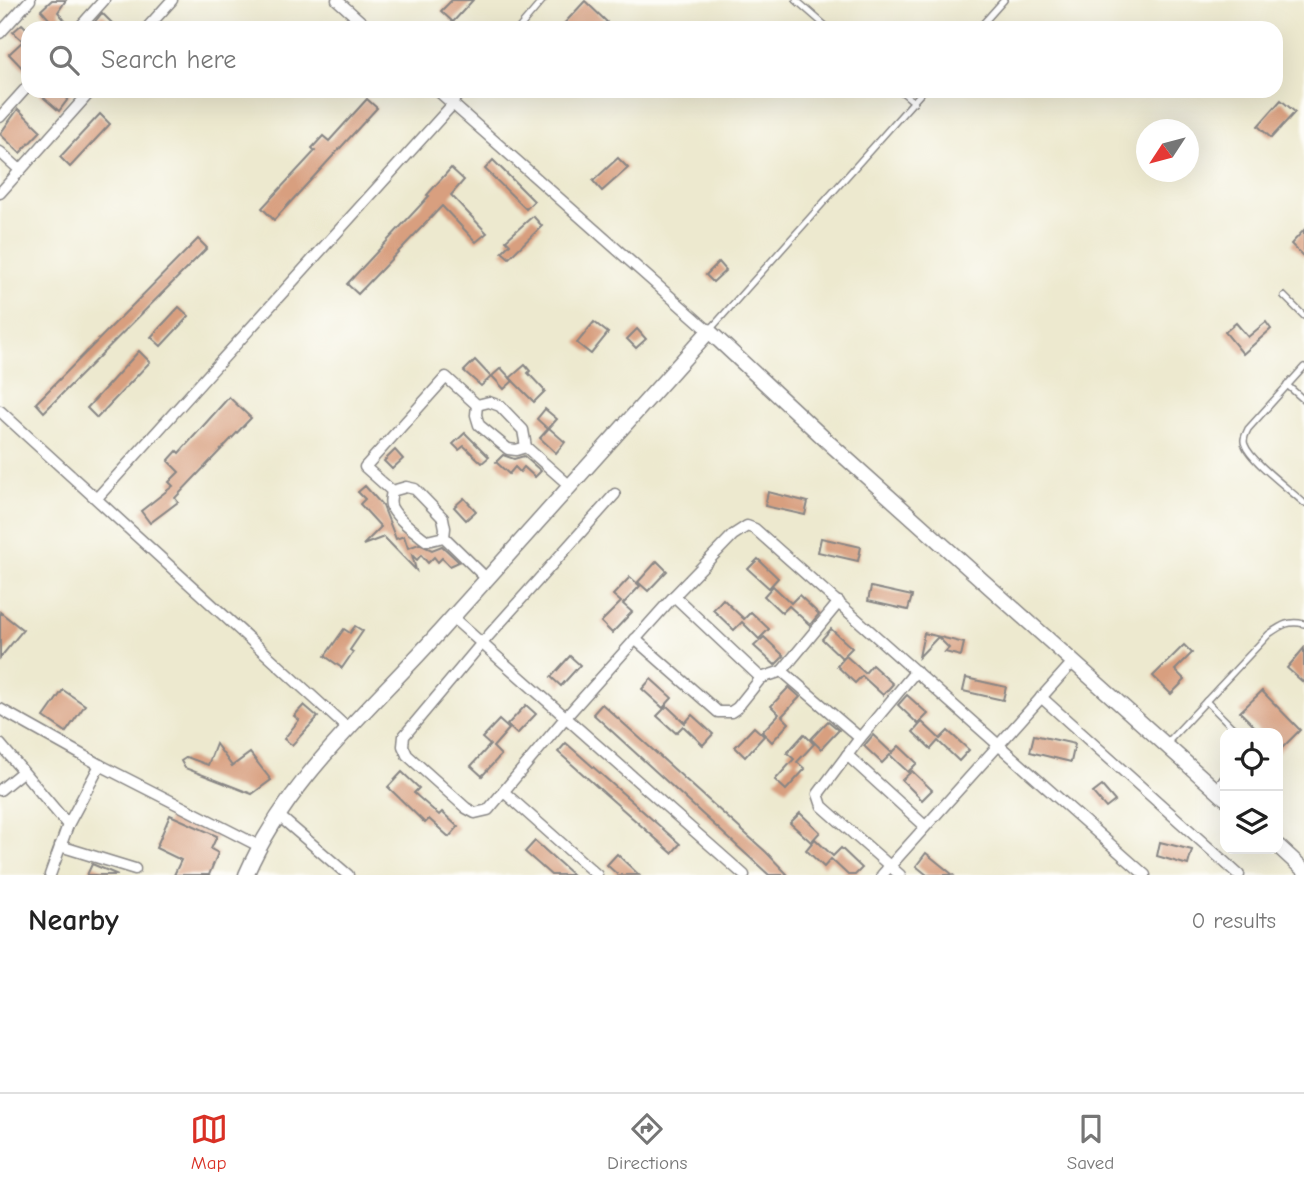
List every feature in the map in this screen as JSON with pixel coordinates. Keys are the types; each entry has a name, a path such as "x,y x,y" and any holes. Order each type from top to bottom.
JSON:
{"street":[{"path":"0,33 30,0"},
{"path":"85,21 104,0"},
{"path":"337,0 360,21"},
{"path":"152,21 166,2"},
{"path":"0,117 21,94"},
{"path":"0,193 85,98"},
{"path":"446,98 709,331 828,442 1220,793"},
{"path":"97,498 453,104"},
{"path":"0,152 20,170"},
{"path":"246,875 259,846 291,794 347,728 487,579 709,331"},
{"path":"392,491 365,467 446,377 477,405"},
{"path":"477,405 489,402 500,406 523,430 526,447 570,486"},
{"path":"477,405 479,425 508,449 526,447"},
{"path":"0,411 347,728"},
{"path":"392,491 406,487 415,489 443,517 444,537"},
{"path":"392,491 392,509 413,530 427,541 444,537"},
{"path":"615,494 482,643 404,736 403,746 407,755 466,808 475,813 488,810 505,793 566,717 635,639 733,535 747,526 755,529 839,602 1145,875"},
{"path":"444,537 487,579"},
{"path":"674,596 761,678"},
{"path":"635,639 718,712 724,713 737,708 761,678 782,671 839,602"},
{"path":"452,617 744,875"},
{"path":"885,871 1073,662"},
{"path":"782,671 860,738"},
{"path":"900,875 885,871 819,800 821,787 916,671"},
{"path":"1041,696 1239,875"},
{"path":"0,709 100,765 259,846"},
{"path":"0,744 68,825"},
{"path":"847,755 925,826"},
{"path":"50,875 68,825 100,765"},
{"path":"0,790 22,772"},
{"path":"505,793 597,875"},
{"path":"278,815 348,875"},
{"path":"60,846 135,869"},
{"path":"1283,851 1304,870"}],"lane":[{"path":"525,21 543,0"},
{"path":"796,0 820,21"},
{"path":"985,21 1004,0"},
{"path":"453,104 459,98"},
{"path":"909,98 914,102"},
{"path":"709,331 917,98"},
{"path":"1284,296 1304,316"},
{"path":"1304,367 1248,429 1244,438 1252,456 1304,503"},
{"path":"1287,385 1304,400"},
{"path":"1166,744 1269,634 1284,624 1304,624"},
{"path":"1206,701 1233,728"}],"building":[{"path":"52,0 66,0 58,12 65,21 51,21 41,10"},
{"path":"452,0 473,0 454,21 441,11"},
{"path":"585,1 606,21 566,21"},
{"path":"102,13 110,21 96,21"},
{"path":"21,25 21,39 13,32"},
{"path":"21,43 21,67 9,54"},
{"path":"44,98 69,98 59,111"},
{"path":"367,99 377,108 274,220 262,208 315,151 312,148 323,136 329,141"},
{"path":"1281,100 1295,112 1271,138 1258,126"},
{"path":"18,109 41,131 20,153 0,134"},
{"path":"100,114 110,124 70,167 60,157"},
{"path":"618,158 628,168 602,191 593,181"},
{"path":"493,160 534,201 526,209 485,169"},
{"path":"451,168 464,180 451,195 487,233 476,242 442,206 358,294 347,284 429,196 427,195"},
{"path":"533,216 542,226 509,258 502,252 510,244 506,240"},
{"path":"1304,230 1304,257 1291,244"},
{"path":"198,239 207,248 44,412 36,403"},
{"path":"719,262 726,270 713,282 706,275"},
{"path":"179,307 189,316 161,346 151,337"},
{"path":"594,322 608,333 591,354 577,343"},
{"path":"1266,322 1271,329 1243,354 1225,332 1236,323 1248,337"},
{"path":"637,329 646,339 636,348 627,339"},
{"path":"139,351 150,362 97,418 87,408"},
{"path":"475,360 491,377 481,386 464,371"},
{"path":"525,365 530,371 528,373 545,391 534,402 510,378"},
{"path":"501,368 513,381 504,389 492,376"},
{"path":"229,397 251,418 175,498 178,502 150,523 141,511 173,486 169,482 179,472 168,461 177,451 179,453"},
{"path":"545,409 557,419 549,428 565,442 556,453 540,438 548,429 537,419"},
{"path":"465,433 489,457 482,463 464,446 459,450 453,444"},
{"path":"395,450 403,459 392,469 384,461"},
{"path":"503,455 514,459 524,456 541,471 535,477 524,467 520,472 515,467 509,474 496,462"},
{"path":"365,486 383,506 396,539 404,536 408,548 419,544 432,550 442,546 459,562 450,566 442,558 438,562 434,557 428,563 421,555 417,560 412,555 416,570 384,537 363,545 381,527 360,504 365,499 358,492"},
{"path":"768,492 808,502 805,515 765,506"},
{"path":"464,498 476,511 466,520 454,507"},
{"path":"821,538 861,547 858,561 818,552"},
{"path":"758,559 778,578 769,588 748,569"},
{"path":"657,561 667,571 648,591 638,582"},
{"path":"630,577 640,586 623,604 632,612 612,633 601,622 621,602 613,595"},
{"path":"773,586 791,603 799,595 819,614 810,625 789,606 782,613 764,596"},
{"path":"871,587 912,596 908,610 868,601"},
{"path":"723,599 744,619 751,612 769,629 759,639 742,622 734,630 713,610"},
{"path":"0,612 23,630 0,658"},
{"path":"355,626 363,631 342,668 325,656 344,629 350,633"},
{"path":"831,629 852,648 842,658 822,639"},
{"path":"924,633 964,643 961,656 945,652 949,648 938,637 919,657"},
{"path":"764,637 784,656 775,665 754,646"},
{"path":"1184,645 1192,653 1175,670 1185,680 1171,694 1153,676"},
{"path":"1304,648 1304,683 1287,668"},
{"path":"570,656 580,665 561,686 551,677"},
{"path":"846,656 865,673 872,665 893,684 883,695 862,676 855,683 837,666"},
{"path":"966,678 1006,687 1003,700 963,691"},
{"path":"651,679 672,698 663,708 642,689"},
{"path":"789,687 800,697 782,716 789,723 772,742 762,732 779,714 771,706"},
{"path":"63,690 85,705 66,732 44,717"},
{"path":"1262,691 1300,730 1283,747 1283,728 1256,728 1240,712"},
{"path":"907,695 928,714 918,724 898,705"},
{"path":"602,704 788,875 769,875 593,714"},
{"path":"304,705 318,717 292,745 284,739 299,720 294,716"},
{"path":"526,705 536,714 517,734 507,725"},
{"path":"667,706 685,723 692,715 713,734 703,745 683,726 676,733 657,716"},
{"path":"499,720 509,729 493,747 501,755 482,776 471,766 490,745 482,738"},
{"path":"828,721 839,730 821,749 811,739"},
{"path":"922,722 940,739 948,731 969,750 959,761 938,741 931,749 913,732"},
{"path":"754,727 764,736 745,757 735,747"},
{"path":"804,734 814,744 797,762 805,769 786,790 775,780 794,759 787,753"},
{"path":"873,735 892,753 899,746 917,763 908,772 890,755 882,763 864,746"},
{"path":"1034,735 1075,744 1071,762 1030,752"},
{"path":"566,743 680,844 672,853 558,752"},
{"path":"216,744 232,766 250,753 271,780 252,794 185,768 181,761 187,757 208,765"},
{"path":"912,771 932,790 922,800 902,780"},
{"path":"402,772 419,788 414,793 439,815 442,812 458,827 449,837 429,819 425,823 388,787"},
{"path":"1102,786 1115,801 1106,808 1093,793"},
{"path":"800,813 820,832 811,842 790,823"},
{"path":"170,815 217,836 211,849 218,853 209,875 174,875 181,860 156,848"},
{"path":"815,839 833,856 841,848 862,868 855,875 848,875 831,859 824,867 806,850"},
{"path":"535,841 573,875 551,875 525,852"},
{"path":"1160,842 1192,850 1188,865 1157,856"},
{"path":"926,853 953,875 927,875 916,866"},
{"path":"617,854 639,875 618,875 607,865"},
{"path":"92,864 118,875 87,875"}]}
